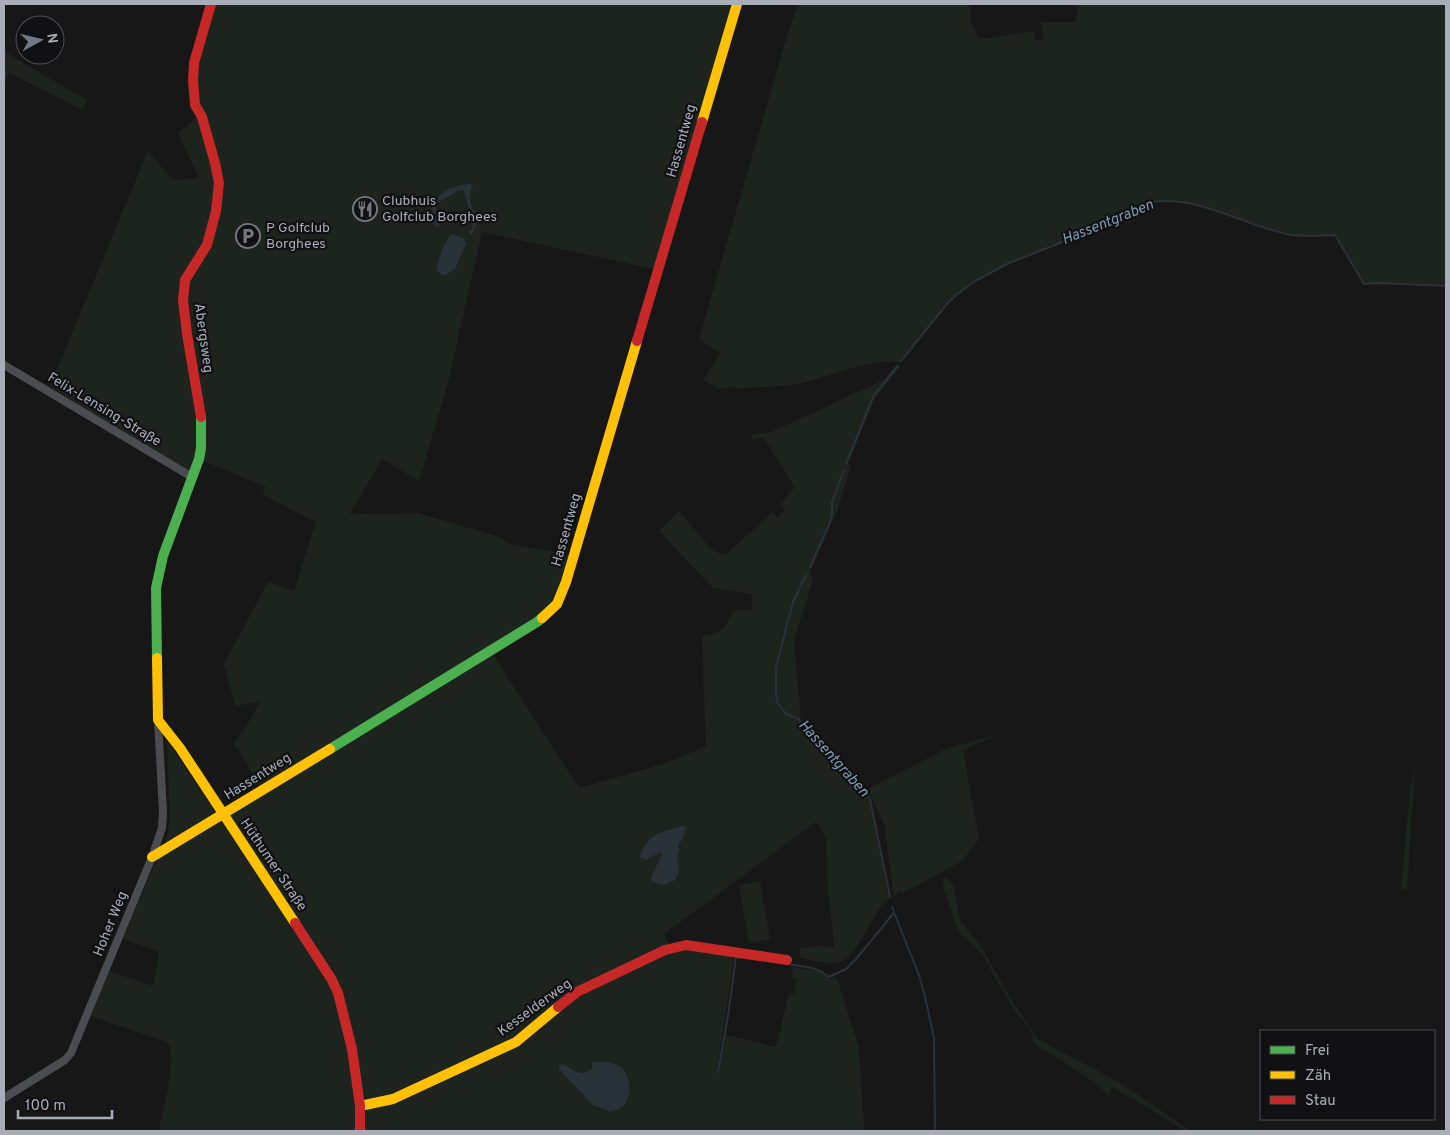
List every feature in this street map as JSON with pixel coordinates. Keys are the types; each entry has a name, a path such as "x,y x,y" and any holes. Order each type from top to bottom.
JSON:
{"street":[{"name":"Abergsweg","path":"192,476 199,459 202,422 183,300 185,280 207,245 216,211 219,183 216,163 202,117 195,105 193,80 194,63 211,4"},
{"name":"Hassentweg","path":"152,857 529,626 556,604 566,582 737,4"},
{"name":"Felix-Lensing-Straße","path":"4,365 192,476"},
{"path":"158,720 156,588 163,556 192,476"},
{"name":"Hüthumer Straße","path":"158,720 180,748 314,952 338,993 352,1049 360,1106 360,1131"},
{"name":"Hoher Weg","path":"4,1098 65,1060 72,1053 152,857 162,828 163,812 158,720"},
{"name":"Kesselderweg","path":"360,1106 393,1099 516,1042 577,992 666,950 686,946 787,960"}],"shaded area":[{"path":"215,4 734,4 654,269 482,232 448,383 419,481 382,459 350,514 418,513 499,537 510,544 571,555 555,602 492,653 579,788 667,763 706,746 702,636 722,629 734,610 753,610 751,594 713,588 659,531 679,511 710,548 718,553 726,554 773,512 777,518 785,511 780,505 795,488 764,438 761,437 753,441 751,435 771,432 884,380 896,365 901,366 875,398 848,464 851,466 838,508 810,572 813,580 794,640 801,718 797,720 863,789 869,799 887,893 890,899 880,908 859,944 844,960 830,963 801,958 799,948 825,945 825,947 834,947 828,894 826,837 816,822 664,934 670,945 666,952 683,949 734,956 717,1072 719,1072 726,1035 776,1047 789,993 794,994 797,980 792,978 793,967 819,971 830,979 837,978 859,1048 865,1131 364,1131 364,1114 366,1111 393,1097 372,1101 366,1099 362,1093 344,1002 228,815 260,787 237,747 233,744 245,729 260,702 235,706 224,664 268,582 294,591 316,522 262,494 266,487 199,459 192,477 50,386 148,151 173,180 199,178 178,133 197,117 191,108 199,104 196,80 198,66"},
{"path":"798,4 969,4 972,23 979,38 1034,31 1036,41 1044,40 1041,22 1076,22 1077,4 1446,4 1446,285 1380,282 1364,284 1335,234 1297,235 1274,230 1219,211 1183,202 1164,201 1146,203 1065,241 1008,263 975,281 947,304 900,363 891,361 866,364 802,383 717,389 703,380 720,353 699,339"},
{"path":"4,49 15,58 15,65 27,65 87,100 82,110 9,73 4,84"},
{"path":"470,184 473,186 470,191 470,197 472,210 475,211 476,224 472,235 469,232 473,223 464,191 459,190 437,203 435,215 439,226 436,227 432,218 434,203 445,191"},
{"path":"452,234 463,238 466,244 455,269 444,276 436,270 444,246"},
{"path":"1000,734 963,750 979,839 962,861 901,894 900,890 894,897 884,823 867,789 948,748"},
{"path":"167,742 325,975 332,990 343,1030 354,1087 358,1131 159,1131 170,1076 171,1054 169,1043 91,1016 109,971 153,986 159,952 123,938 157,859 165,845 170,820"},
{"path":"1415,764 1407,888 1401,890 1409,800"},
{"path":"681,826 686,827 682,840 678,844 679,872 675,880 664,885 653,882 651,877 662,855 660,852 646,860 640,857 646,843 655,836"},
{"path":"944,878 949,879 954,887 960,920 980,945 1014,1004 1039,1040 1119,1082 1191,1131 1184,1131 1111,1086 1109,1097 1105,1091 1087,1077 1034,1044 1030,1029 1015,1011 983,955 959,933 943,886"},
{"path":"760,881 770,939 749,943 739,885"},
{"path":"592,1062 611,1063 617,1065 625,1072 629,1082 629,1094 625,1104 620,1108 611,1112 593,1105 559,1069 559,1065 564,1064 574,1071 585,1073 592,1068"}],"waterway":[{"name":"Hassentgraben","path":"901,361 947,304 975,281 1007,264 1065,241 1146,203 1165,201 1202,206 1274,231 1292,235 1335,235 1364,284 1446,286"},
{"name":"Hassentgraben","path":"846,464 874,395 898,366"},
{"name":"Hassentgraben","path":"810,567 832,516 832,502 844,470"},
{"name":"Hassentgraben","path":"807,573 793,602 776,667 777,702 786,714 797,718 864,789 870,799 890,897"},
{"name":"Hassentgraben","path":"892,907 920,978 934,1038 935,1131"},
{"path":"787,964 814,969 829,977 846,969 893,914"},
{"path":"718,1072 736,957 740,958"}],"traffic: fast":[{"path":"157,658 156,588 163,556 199,459 201,417"},
{"path":"330,749 542,618"}],"traffic: slow":[{"path":"702,122 737,4"},
{"path":"542,618 557,604 566,582 637,341"},
{"path":"157,658 158,720 180,748 295,923"},
{"path":"152,857 330,749"},
{"path":"360,1106 393,1099 516,1042 558,1007"}],"traffic: jam":[{"path":"201,417 183,300 185,280 207,245 216,211 219,183 202,117 195,105 193,80 194,63 211,4"},
{"path":"637,341 702,122"},
{"path":"295,923 332,980 338,993 352,1049 360,1106 360,1131"},
{"path":"558,1007 577,992 665,950 686,945 787,960"}],"place":[{"name":"Clubhuis Golfclub Borghees","path":"365,209"},
{"name":"P Golfclub Borghees","path":"248,236"}]}
